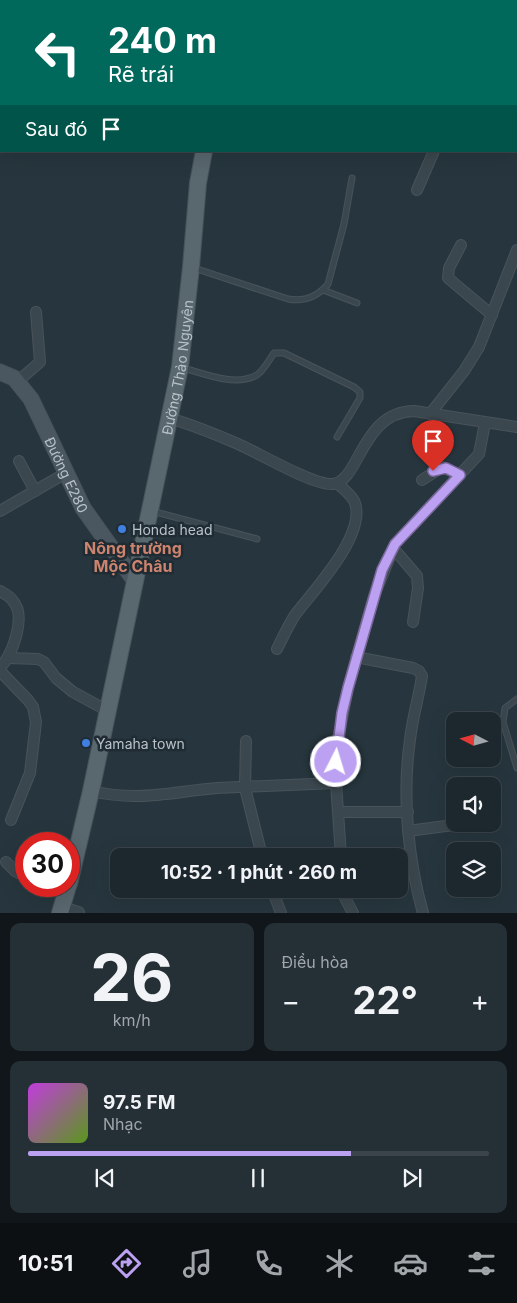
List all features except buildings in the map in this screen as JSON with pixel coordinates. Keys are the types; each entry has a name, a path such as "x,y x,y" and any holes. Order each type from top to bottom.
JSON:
{"main road":[{"name":"Đường Thảo Nguyên","path":"80,832 91,791 180,367 198,183 204,152"},
{"name":"Đường E280","path":"0,372 18,382 40,415 66,473 93,525 135,582"},
{"name":"Đường Thảo Nguyên","path":"61,910 63,897"}],"street":[{"path":"417,190 434,152"},
{"path":"462,245 449,268 448,278 492,315"},
{"path":"430,414 472,360 517,250"},
{"path":"18,382 40,362 36,312"},
{"path":"169,418 238,444 307,477 330,484 337,483 386,418 401,411 517,427"},
{"path":"340,848 336,784 342,713 376,587 393,548 479,454 486,423"},
{"path":"20,461 35,491"},
{"path":"422,480 442,467 460,475"},
{"path":"0,511 66,473"},
{"path":"277,649 288,626 335,564 349,540 355,518 355,503 337,483"},
{"path":"393,548 417,576 418,588 413,622"},
{"path":"0,592 13,601 17,607 14,644 9,658 0,670 33,707 36,722 30,773 11,820"},
{"path":"356,657 413,668 419,671 422,676 410,741 408,831 410,855 423,913"},
{"path":"9,658 38,659 44,662 56,678 73,692 108,711"},
{"path":"246,741 245,788 260,848"},
{"path":"91,791 114,796 139,797 216,788 336,784"},
{"path":"338,812 408,812"},
{"path":"408,831 446,826"},
{"path":"6,862 15,871"},
{"path":"275,898 281,913"},
{"path":"345,898 353,913"},
{"path":"61,910 78,913"}],"lane":[{"path":"191,267 299,301 323,290 328,284 334,263 352,178"},
{"path":"323,290 357,303"},
{"path":"180,367 218,378 239,379 257,374 274,353 284,353 354,387 360,392 360,398 338,437"},
{"path":"149,510 257,538"},
{"path":"517,699 510,703 503,712 517,768"},
{"path":"510,745 517,743"}],"place":[{"name":"Honda head","path":"122,529"},
{"name":"Yamaha town","path":"86,743"}],"district":[{"name":"Nông trường Mộc Châu","path":"133,557"}],"route":[{"path":"336,762 342,713 382,570 395,544 460,475 442,467 433,471"}]}
